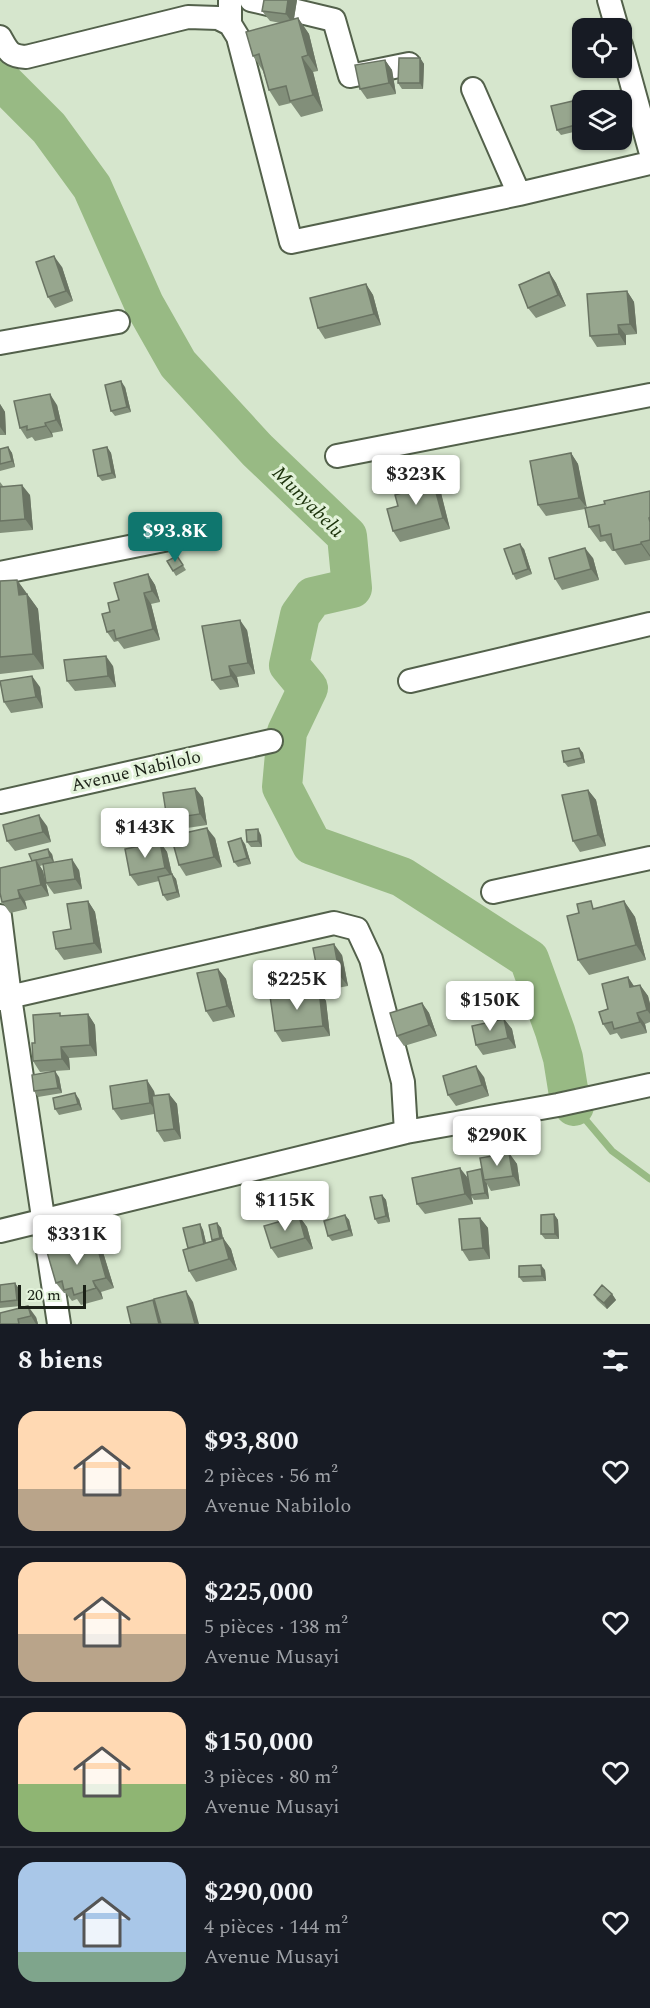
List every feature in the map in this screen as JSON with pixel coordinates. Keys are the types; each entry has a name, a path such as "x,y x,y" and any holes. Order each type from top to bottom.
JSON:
{"street":[{"path":"230,0 230,24 238,37 291,242 519,194 650,163"},
{"path":"251,0 334,20 350,76 409,64"},
{"path":"609,0 614,18"},
{"path":"0,37 7,50 15,57 26,57 188,17 202,9 230,24"},
{"path":"630,78 650,150"},
{"path":"473,89 519,194"},
{"path":"0,344 118,322"},
{"path":"336,456 650,395"},
{"path":"0,573 169,539"},
{"path":"410,681 650,624"},
{"name":"Avenue Nabilolo","path":"0,802 272,741"},
{"path":"493,892 650,858"},
{"path":"0,916 5,998 44,1220 59,1324"},
{"path":"5,998 334,923 357,929 371,959 403,1082 406,1132"},
{"path":"0,1231 406,1132 558,1105 650,1084"}],"building":[{"path":"264,0 288,0 286,14 262,11"},
{"path":"298,18 308,55 302,57 313,95 290,101 286,86 269,90 259,54 253,56 246,32"},
{"path":"399,58 420,58 420,83 398,83"},
{"path":"385,60 389,83 360,89 355,65"},
{"path":"572,101 572,126 557,130 551,106"},
{"path":"54,256 66,291 48,297 36,262"},
{"path":"549,272 558,295 528,308 519,285"},
{"path":"366,284 374,314 318,328 310,298"},
{"path":"627,291 630,324 618,325 619,334 590,336 587,294"},
{"path":"121,381 127,407 111,411 105,385"},
{"path":"50,394 56,420 45,423 46,426 27,430 27,426 20,428 14,401"},
{"path":"8,447 12,461 0,464 0,449"},
{"path":"107,447 112,473 98,476 93,450"},
{"path":"571,453 579,498 538,505 530,461"},
{"path":"432,478 443,518 393,531 387,509 398,506 395,495 405,492 403,485"},
{"path":"22,485 25,519 0,521 0,487"},
{"path":"650,491 650,540 614,550 611,534 601,536 599,525 589,527 585,508 605,504 604,501"},
{"path":"520,544 528,569 513,574 504,549"},
{"path":"585,548 591,569 555,579 549,558"},
{"path":"177,556 183,565 173,571 167,561"},
{"path":"148,574 152,591 144,593 153,629 116,639 114,630 107,632 102,614 110,612 108,603 119,600 114,583"},
{"path":"17,580 19,595 27,594 33,654 0,657 0,581"},
{"path":"240,620 248,663 229,666 231,676 212,680 202,626"},
{"path":"106,656 108,676 67,681 64,660"},
{"path":"32,676 36,697 4,702 0,681"},
{"path":"579,748 582,758 564,762 562,751"},
{"path":"195,788 200,814 167,819 163,793"},
{"path":"588,790 598,835 573,841 562,795"},
{"path":"39,815 43,832 7,841 3,825"},
{"path":"207,828 214,857 179,865 171,836"},
{"path":"258,829 258,841 247,842 246,830"},
{"path":"241,838 247,858 234,862 228,842"},
{"path":"160,842 165,868 130,875 125,849"},
{"path":"48,849 50,857 32,861 29,854"},
{"path":"72,859 75,879 46,883 43,864"},
{"path":"36,860 41,885 18,890 20,898 2,902 0,868"},
{"path":"172,874 177,892 163,895 158,877"},
{"path":"88,901 94,943 56,949 53,932 71,929 67,904"},
{"path":"591,901 593,909 624,901 636,945 578,960 567,916 579,913 577,904"},
{"path":"334,944 340,976 319,979 313,948"},
{"path":"218,969 227,1006 206,1011 197,973"},
{"path":"628,977 630,987 640,985 647,1010 637,1013 640,1022 614,1029 612,1022 603,1024 599,1012 608,1009 602,984"},
{"path":"319,990 323,1026 275,1031 270,996"},
{"path":"422,1003 429,1025 397,1036 390,1013"},
{"path":"60,1013 60,1016 88,1014 90,1045 61,1047 62,1059 33,1061 32,1043 35,1043 33,1015"},
{"path":"504,1019 508,1038 476,1045 472,1026"},
{"path":"476,1066 482,1085 448,1095 443,1076"},
{"path":"55,1071 58,1088 34,1091 32,1075"},
{"path":"147,1080 150,1103 113,1109 110,1086"},
{"path":"75,1093 78,1104 55,1109 53,1098"},
{"path":"169,1094 174,1129 157,1131 152,1096"},
{"path":"509,1153 513,1176 484,1180 480,1158"},
{"path":"460,1168 465,1194 417,1204 412,1178"},
{"path":"481,1169 485,1193 471,1195 467,1172"},
{"path":"382,1195 386,1216 375,1219 370,1197"},
{"path":"554,1214 555,1234 541,1234 541,1215"},
{"path":"345,1215 349,1230 328,1236 324,1221"},
{"path":"299,1216 305,1238 271,1248 264,1226"},
{"path":"480,1218 483,1248 462,1250 459,1219"},
{"path":"217,1223 220,1238 212,1240 209,1225"},
{"path":"200,1224 204,1244 188,1248 183,1228"},
{"path":"223,1238 229,1259 189,1271 183,1250"},
{"path":"95,1239 106,1278 93,1281 96,1288 74,1295 72,1288 64,1290 62,1281 56,1283 47,1252"},
{"path":"541,1265 542,1276 519,1277 519,1266"},
{"path":"15,1283 17,1300 0,1302 0,1285"},
{"path":"602,1285 612,1294 604,1303 594,1295"},
{"path":"186,1291 195,1324 161,1324 154,1299"},
{"path":"153,1300 159,1324 131,1324 127,1307"},
{"path":"28,1306 31,1316 18,1319 19,1324 0,1324 0,1313"}],"waterway":[{"name":"Munyabelu","path":"0,79 49,128 92,187 144,304 178,364 257,450 347,536 352,588 313,597 300,615 289,665 308,688 287,732 282,787 312,845 402,877 529,959 555,1031 574,1106"},
{"path":"574,1106 612,1151 650,1179"}]}
